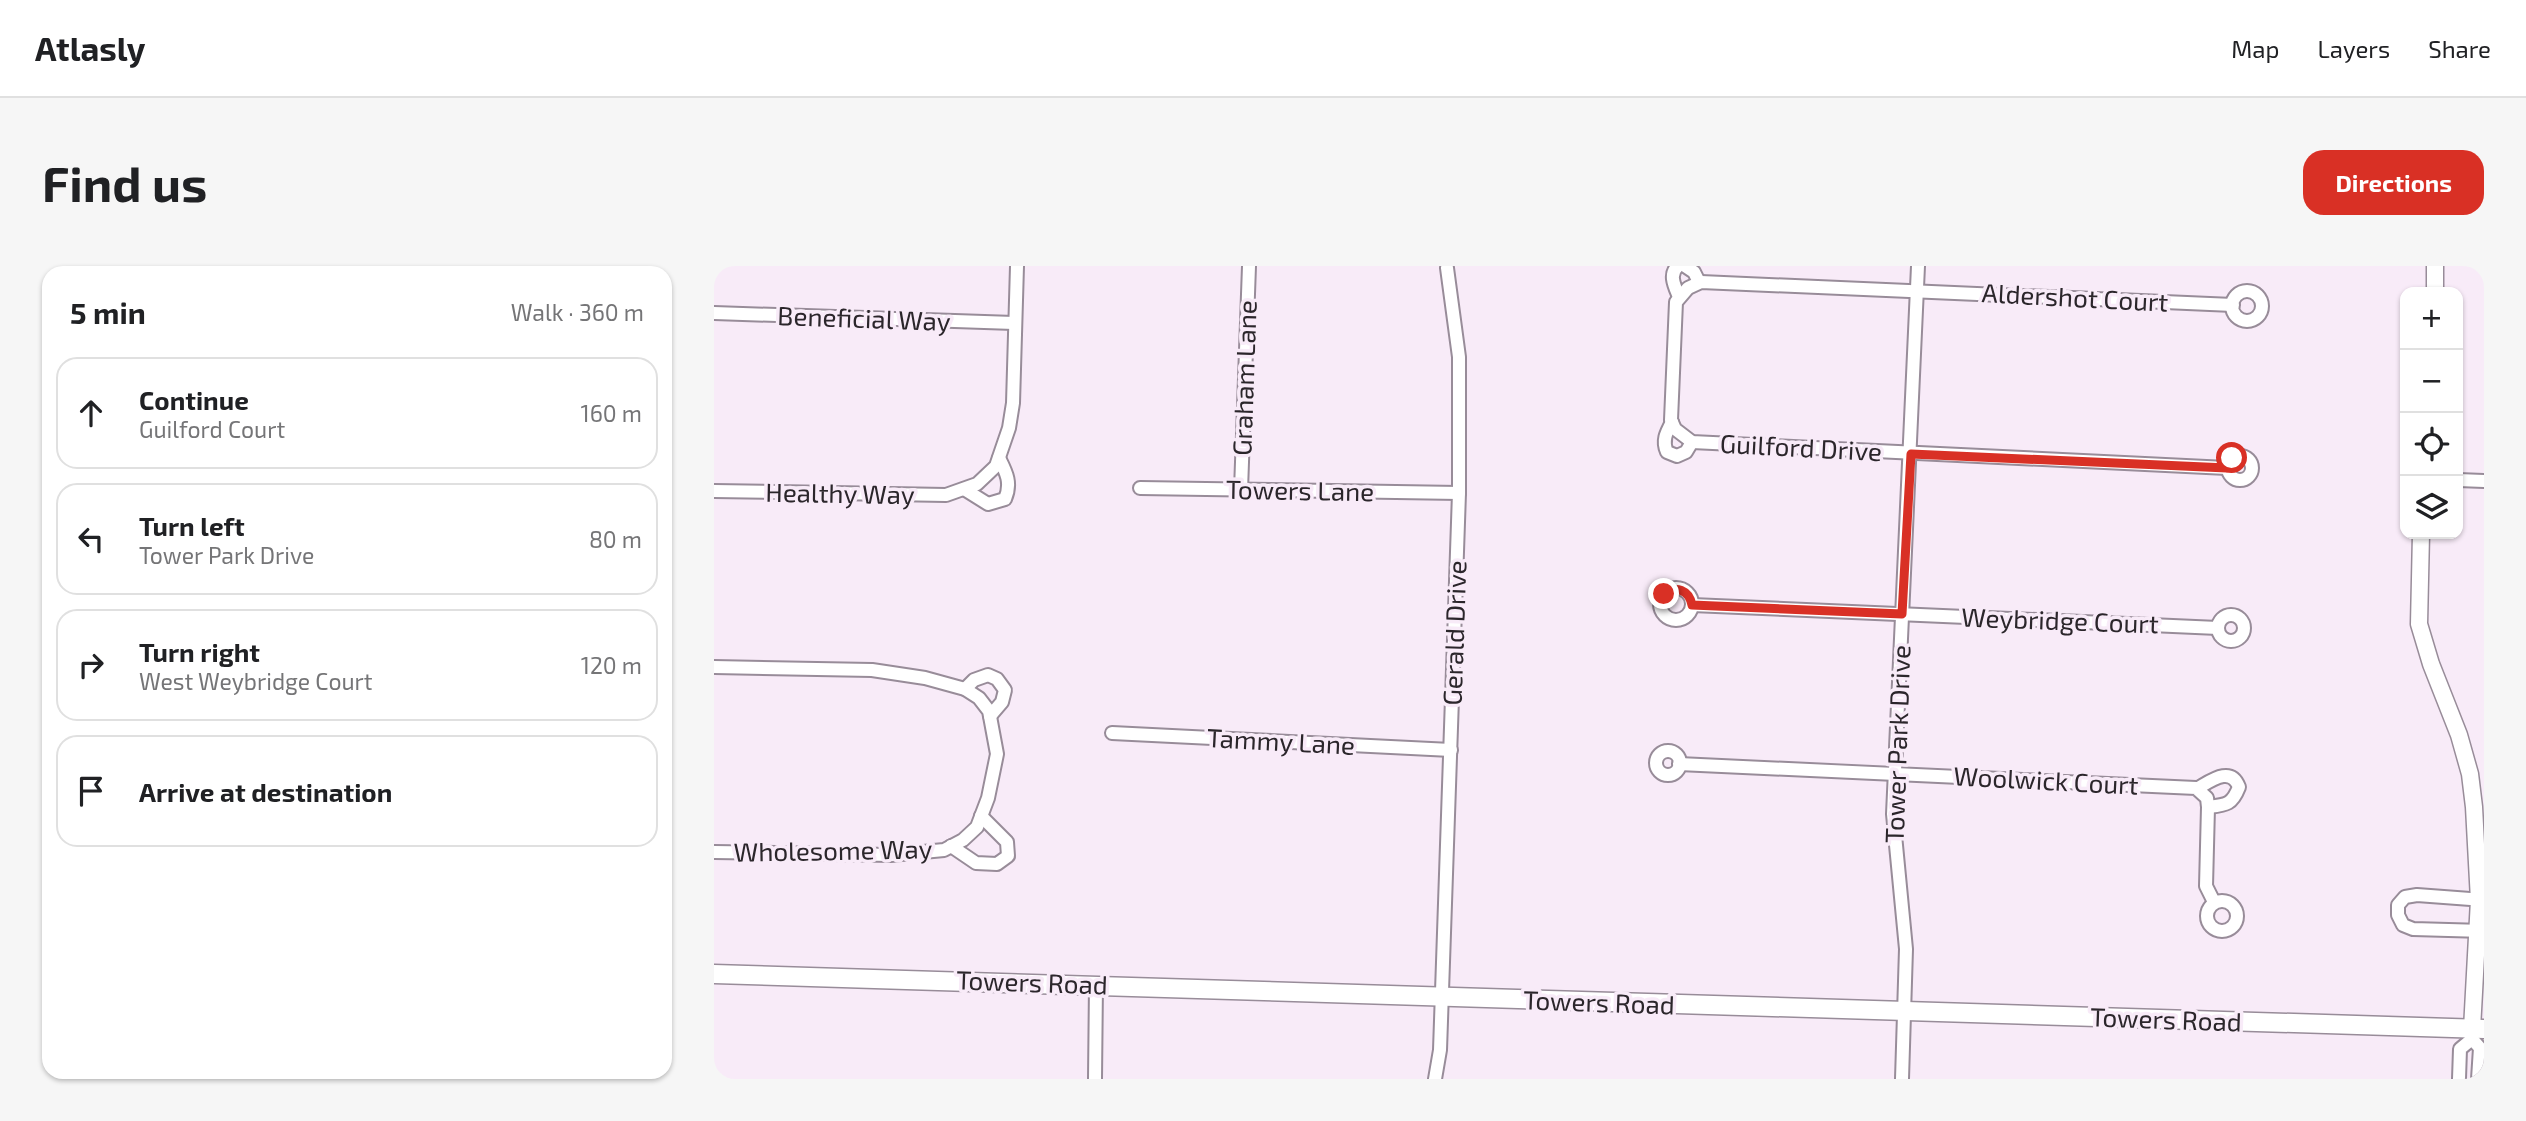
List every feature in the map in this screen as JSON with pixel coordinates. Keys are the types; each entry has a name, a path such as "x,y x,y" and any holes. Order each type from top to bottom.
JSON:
{"main road":[{"name":"Towers Road","path":"714,974 1096,984 2476,1032"}],"street":[{"name":"Healthy Way","path":"714,491 946,495 977,484 996,466 1009,428 1013,403 1017,266"},
{"name":"Graham Lane","path":"1241,490 1250,266"},
{"name":"Guilford Drive","path":"1678,266 1674,268 1673,280 1679,297 1674,321 1672,422 1664,445 1667,452 1677,456 1686,452 1692,442"},
{"path":"1685,266 1694,272 1699,282"},
{"name":"Tower Park Drive","path":"1902,1079 1906,949 1893,814 1918,266"},
{"path":"2435,266 2435,287"},
{"name":"Gerald Drive","path":"1436,1079 1440,1050 1459,493 1459,357 1447,268"},
{"path":"1679,297 1699,282 1917,291"},
{"name":"Aldershot Court","path":"1917,291 2232,305"},
{"name":"Beneficial Way","path":"714,313 1014,323"},
{"name":"Guilford Drive","path":"1672,422 1682,437 1692,442 2227,468"},
{"path":"964,489 988,504 1005,499 1010,488 999,458"},
{"path":"2463,480 2484,481"},
{"name":"Towers Lane","path":"1140,488 1459,493"},
{"path":"2421,539 2419,624 2431,664 2459,735 2479,806 2482,900 2476,1032 2480,1048 2478,1079"},
{"name":"Weybridge Court","path":"1692,605 2218,628"},
{"path":"714,667 872,670 925,678 965,689 979,698 990,716"},
{"path":"965,689 974,680 988,675 997,679 1005,690 1002,702 990,716"},
{"name":"Wholesome Way","path":"714,852 891,855 944,850 963,840 977,827 988,797 997,754 990,716"},
{"name":"Tammy Lane","path":"1112,733 1451,750"},
{"name":"Woolwick Court","path":"1679,764 2198,788 2219,776 2229,775 2236,779 2239,788 2235,799 2225,805 2208,807"},
{"path":"2198,788 2207,798 2206,886 2214,902"},
{"name":"Wholesome Way","path":"951,846 976,863 997,864 1008,856 1007,842 981,816"},
{"path":"2480,931 2413,929 2403,925 2398,915 2398,905 2405,897 2417,895 2482,900"},
{"path":"1095,1079 1096,984"},
{"path":"2459,1079 2460,1049 2476,1032"}],"route":[{"path":"1664,594 1673,589 1683,590 1690,597 1692,605 1902,614 1911,454 2227,468 2232,458"}]}
